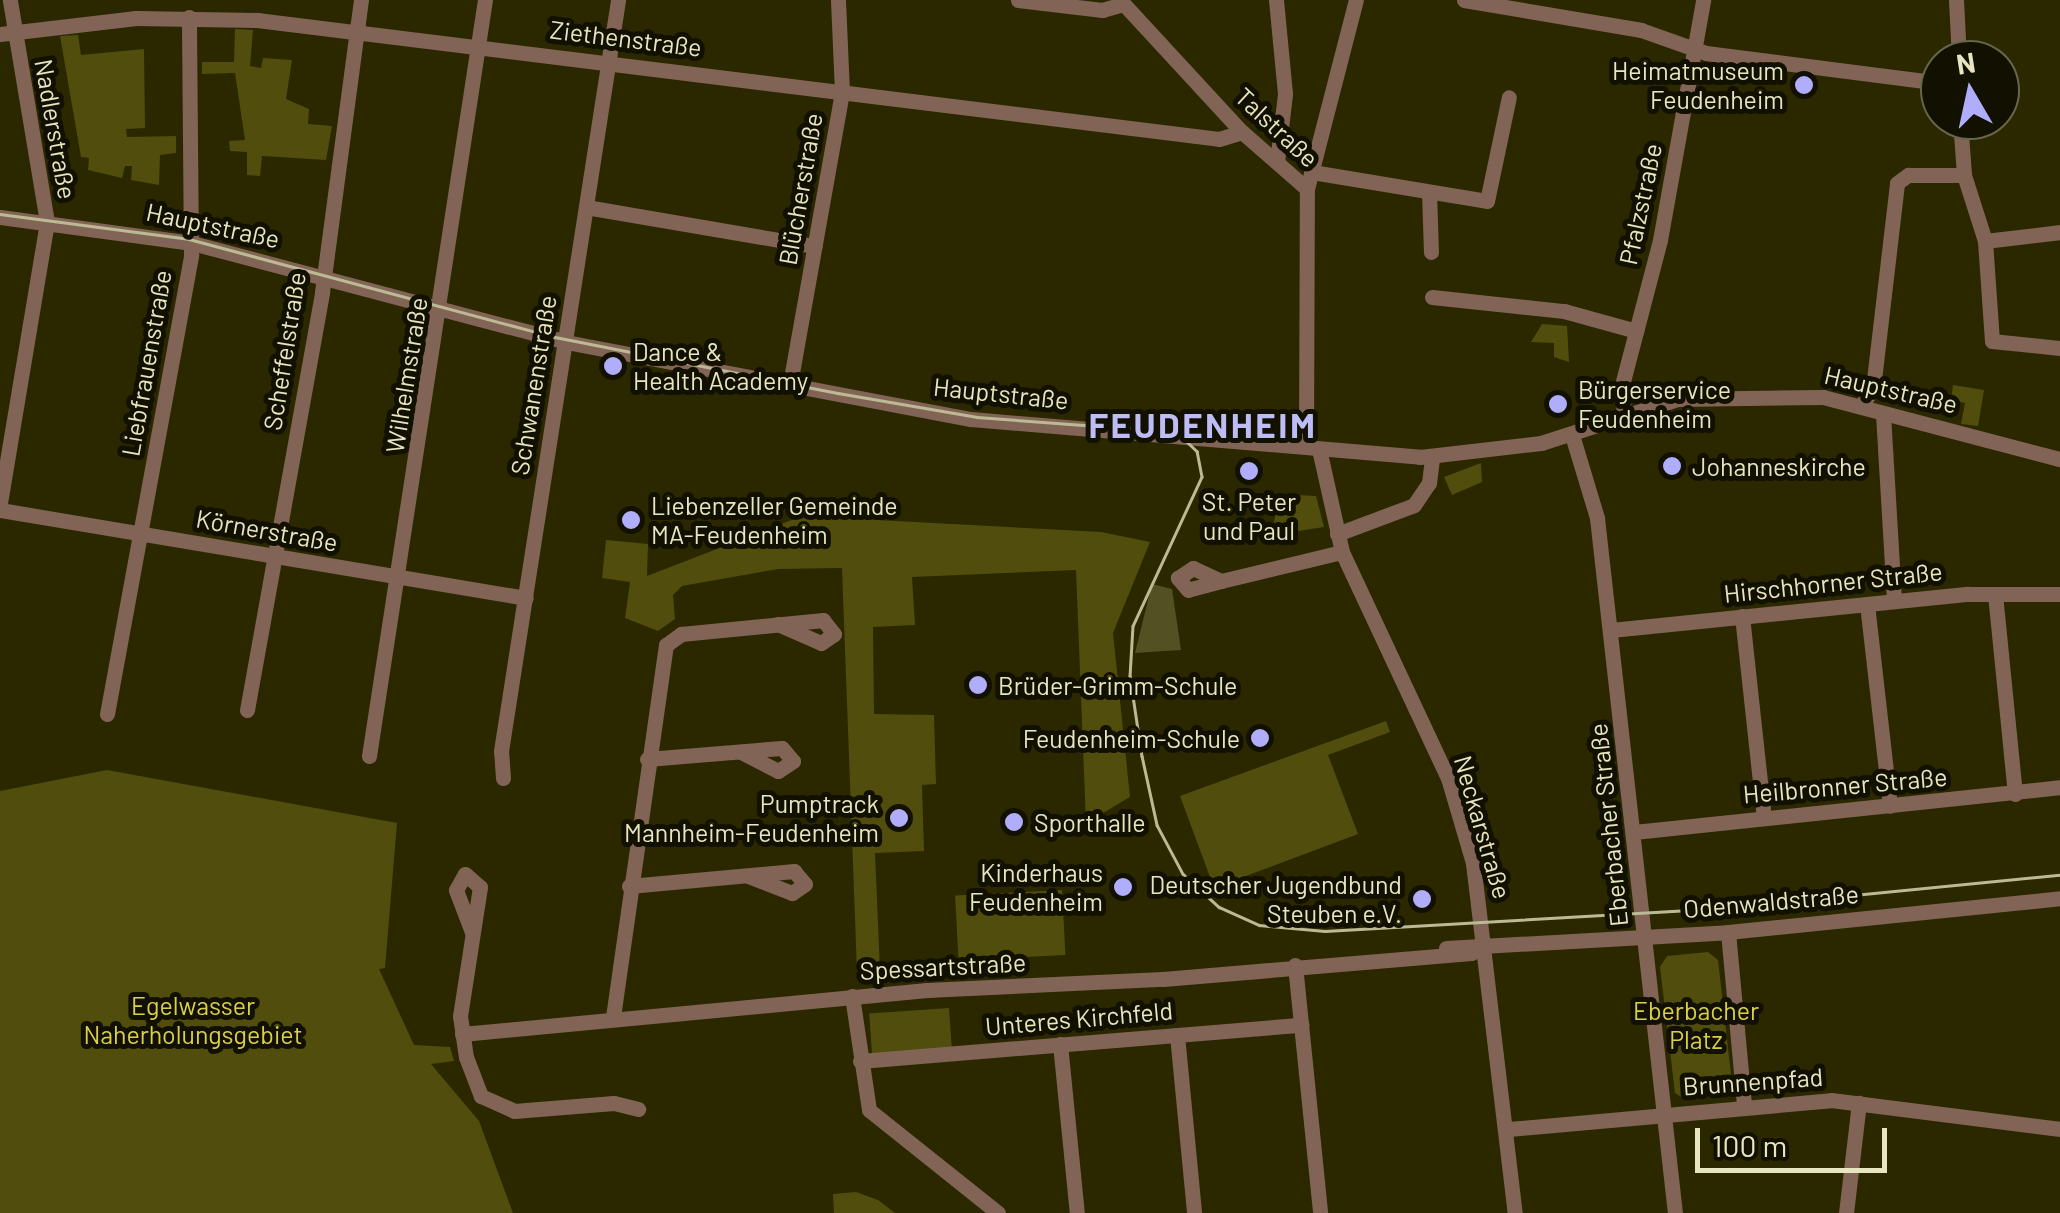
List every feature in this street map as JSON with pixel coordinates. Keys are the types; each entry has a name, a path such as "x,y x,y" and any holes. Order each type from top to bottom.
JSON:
{"street":[{"name":"Nadlerstraße","path":"0,506 46,222 7,33 10,0"},
{"name":"Scheffelstraße","path":"247,710 323,277 360,32 361,0"},
{"name":"Wilhelmstraße","path":"369,756 443,310 485,0"},
{"name":"Schwanenstraße","path":"503,778 526,598 618,0"},
{"name":"Blücherstraße","path":"790,384 842,92 838,0"},
{"path":"1018,0 1102,10 1122,2"},
{"path":"1276,0 1285,94 1278,162"},
{"path":"1307,189 1356,0"},
{"path":"1464,0 1640,30 1695,47 1920,80"},
{"name":"Pfalzstraße","path":"1624,416 1620,400 1703,0"},
{"path":"1956,0 1958,40"},
{"name":"Talstraße","path":"1122,2 1242,132 1307,189 1312,448"},
{"name":"Ziethenstraße","path":"7,33 189,17 480,44 1218,140 1242,132"},
{"name":"Liebfrauenstraße","path":"107,714 192,243 189,17"},
{"path":"1312,172 1487,201 1510,98"},
{"path":"1961,140 1964,175 1985,241 1992,341 2060,348"},
{"path":"1862,406 1873,388 1897,184 1908,176 1964,175"},
{"path":"1430,192 1430,252"},
{"path":"586,208 815,246"},
{"name":"Hauptstraße","path":"0,217 192,243 566,342 971,419 1432,457 1572,435 1677,399 1725,395 1823,397 2060,459"},
{"path":"1985,241 2060,232"},
{"path":"1432,297 1564,311 1636,331"},
{"path":"1883,414 1894,600"},
{"name":"Eberbacher Straße","path":"1572,435 1598,518 1675,1213"},
{"name":"Neckarstraße","path":"1312,448 1342,552 1448,778 1473,863 1486,944 1515,1213"},
{"path":"1337,534 1414,505 1429,483 1432,457"},
{"name":"Körnerstraße","path":"0,506 140,534 526,598"},
{"path":"1221,581 1342,552"},
{"path":"1995,594 2015,794"},
{"name":"Hirschhorner Straße","path":"1611,630 1894,600 2060,594"},
{"path":"1867,604 1890,806"},
{"path":"1742,616 1764,817"},
{"path":"613,1018 647,759 672,637 778,624"},
{"path":"647,759 740,752"},
{"name":"Heilbronner Straße","path":"1634,832 2060,787"},
{"path":"629,886 748,876"},
{"name":"Odenwaldstraße","path":"1486,944 1728,932 2060,898"},
{"path":"472,932 462,1034 481,1096 514,1112 614,1103 638,1109"},
{"path":"1728,932 1744,1104"},
{"name":"Spessartstraße","path":"462,1034 852,996 1295,965 1486,944"},
{"path":"1295,965 1320,1213"},
{"path":"852,996 864,1098 874,1116 998,1213"},
{"name":"Unteres Kirchfeld","path":"860,1060 1302,1024"},
{"path":"1177,1035 1194,1213"},
{"path":"1060,1044 1077,1213"},
{"path":"1846,1213 1859,1103"},
{"name":"Brunnenpfad","path":"1508,1129 1744,1104 1859,1103 2060,1129"}],"green space":[{"path":"235,29 253,30 250,66 261,68 263,58 292,60 286,99 309,109 308,124 332,126 326,160 262,156 260,176 247,175 247,152 230,151 229,141 245,140 235,73 202,74 202,62 234,62"},
{"path":"78,35 81,55 144,49 145,128 126,129 127,137 176,136 176,153 160,155 159,185 131,180 132,166 125,166 122,178 88,170 89,158 81,157 60,36"},
{"path":"1542,324 1567,326 1569,362 1554,357 1554,343 1531,342"},
{"path":"1953,385 1984,390 1978,426 1961,424 1965,403 1951,400"},
{"path":"1481,463 1482,482 1452,495 1444,477"},
{"path":"1279,494 1316,496 1324,527 1272,535"},
{"path":"802,516 1101,532 1150,542 1113,633 1130,797 1086,823 1076,570 912,577 915,625 873,627 874,714 934,715 936,784 922,785 924,851 875,853 880,971 857,972 842,568 778,569 682,586 673,595 675,619 658,631 625,618 630,582 602,578 606,540 648,544 647,576"},
{"path":"1386,721 1390,732 1328,755 1358,834 1214,888 1180,796"},
{"name":"Egelwasser Naherholungsgebiet","path":"107,770 397,823 385,968 379,969 414,1045 450,1047 454,1061 431,1064 479,1121 513,1213 0,1213 0,791"},
{"path":"1062,890 1065,955 959,961 955,896"},
{"name":"Eberbacher Platz","path":"1708,952 1718,960 1732,1083 1725,1093 1683,1098 1675,1093 1660,967 1667,956"},
{"path":"949,1008 952,1052 872,1057 869,1014"},
{"path":"856,1192 878,1200 895,1213 834,1213 833,1194"}],"shaded area":[{"path":"1152,584 1172,589 1181,650 1135,653"}],"tram line":[{"path":"0,214 189,239 550,336 838,393 977,417 1177,432 1197,451 1202,477 1133,626 1130,676 1142,756 1157,825 1183,874 1219,907 1259,925 1325,931 1711,909 2060,875"}],"place":[{"name":"Heimatmuseum Feudenheim","path":"1804,85"},
{"name":"Dance & Health Academy","path":"613,366"},
{"name":"Bürgerservice Feudenheim","path":"1558,404"},
{"name":"Johanneskirche","path":"1672,466"},
{"name":"St. Peter und Paul","path":"1249,471"},
{"name":"Liebenzeller Gemeinde MA-Feudenheim","path":"631,520"},
{"name":"Brüder-Grimm-Schule","path":"978,685"},
{"name":"Feudenheim-Schule","path":"1260,738"},
{"name":"Pumptrack Mannheim-Feudenheim","path":"899,818"},
{"name":"Sporthalle","path":"1014,822"},
{"name":"Kinderhaus Feudenheim","path":"1123,887"},
{"name":"Deutscher Jugendbund Steuben e.V.","path":"1422,899"}],"district":[{"name":"FEUDENHEIM","path":"1203,424"}]}
